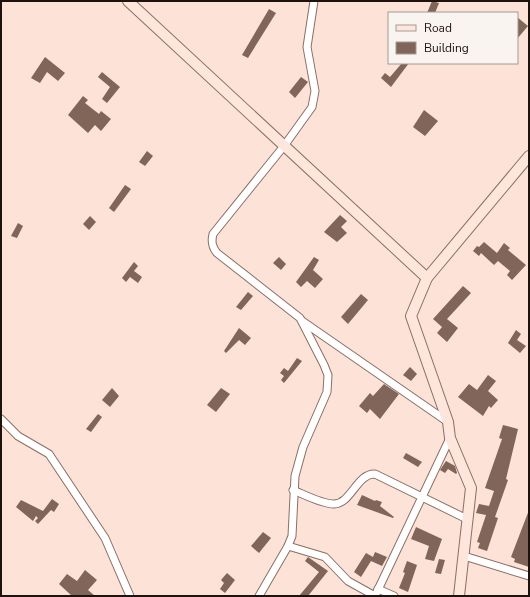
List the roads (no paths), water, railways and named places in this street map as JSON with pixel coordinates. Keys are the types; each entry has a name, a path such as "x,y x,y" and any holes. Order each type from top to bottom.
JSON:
{"street":[{"path":"128,1 427,278"},
{"path":"259,596 288,546 292,536 293,490 295,476 303,447 328,387 326,370 302,321 298,316 217,253 212,244 213,234 284,146 308,114 315,99 316,91 308,47 314,1"},
{"path":"459,596 464,556 466,519 471,488 450,438 448,422 411,316 427,278 529,156"},
{"path":"302,321 448,422"},
{"path":"1,419 18,436 49,454 105,538 130,596"},
{"path":"376,594 450,438"},
{"path":"293,490 337,504 344,500 364,477 371,473 379,475 466,519"},
{"path":"288,546 325,557 348,581 376,594 394,596"},
{"path":"464,556 529,576"}]}
